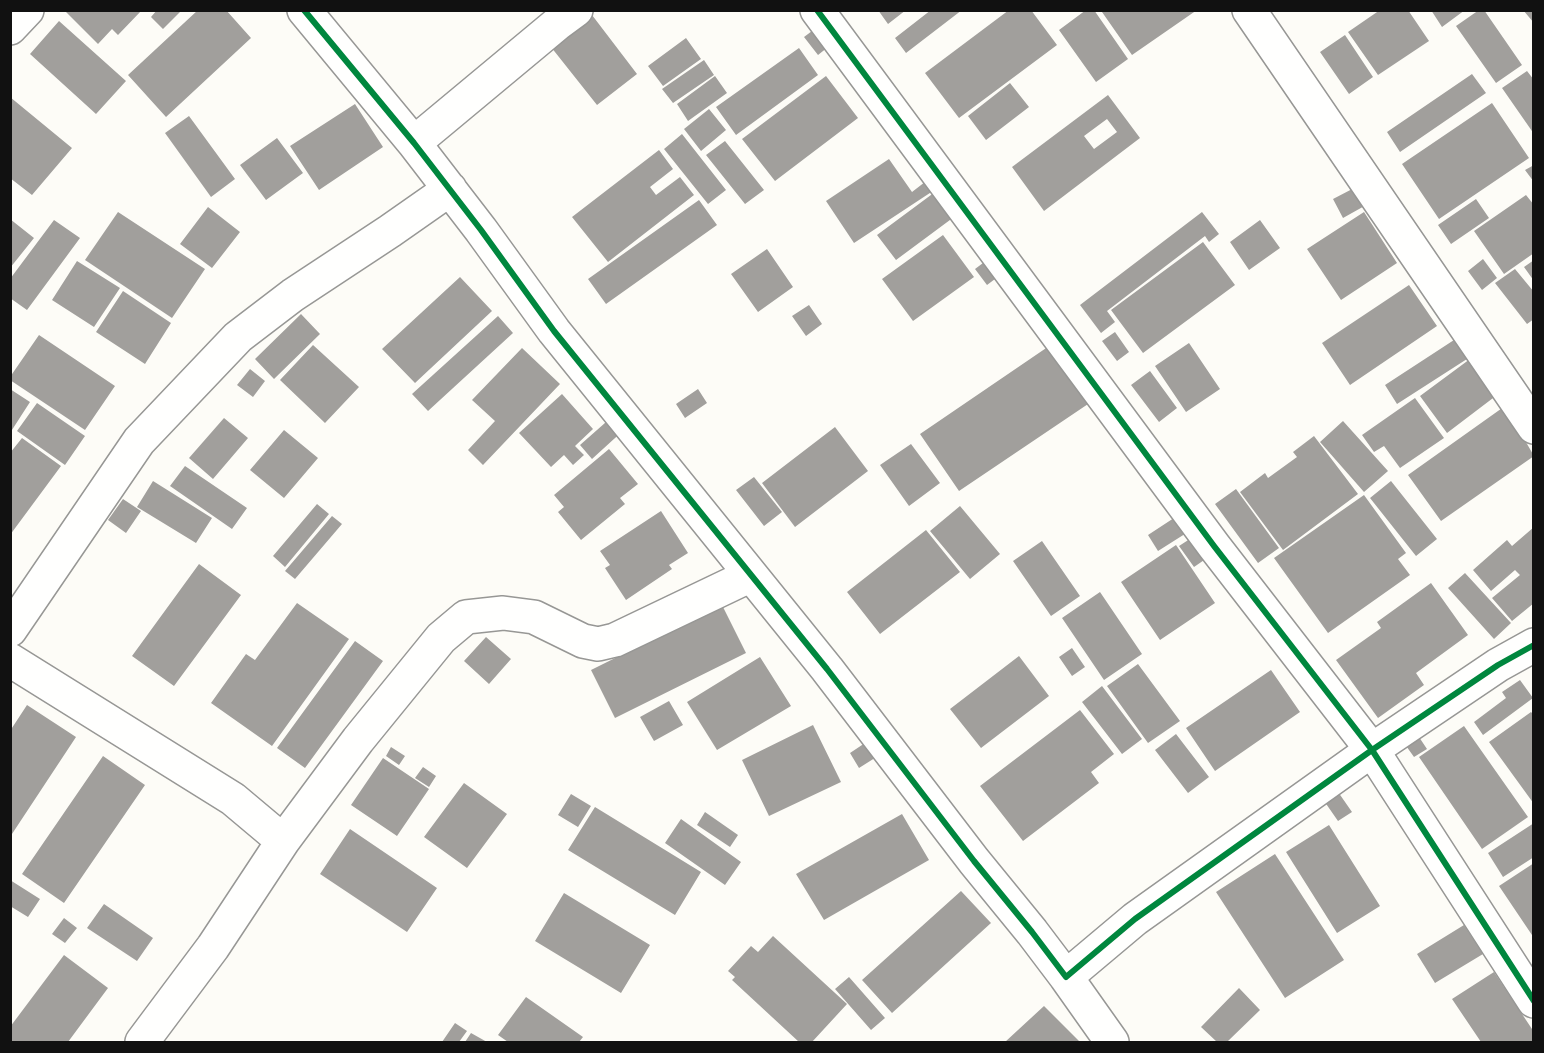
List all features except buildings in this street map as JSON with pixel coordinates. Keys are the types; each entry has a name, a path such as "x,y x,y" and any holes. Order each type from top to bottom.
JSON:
{"street":[{"path":"10,28 27,10"},
{"path":"304,10 414,143 482,230 554,331 827,669 974,861 1032,932 1112,1042"},
{"path":"414,143 576,10"},
{"path":"817,10 1214,546 1372,750 1533,1001"},
{"path":"1249,10 1533,427"},
{"path":"10,630 139,441 237,337 294,295 450,189"},
{"path":"142,1042 213,947 283,841 358,740 441,638 466,617 503,613 534,617 583,640 598,644 615,640 751,575"},
{"path":"1066,977 1135,919 1372,750 1498,665 1533,645"},
{"path":"10,660 233,800 283,841"}],"cycle path":[{"path":"304,10 414,143 554,331 827,669 1066,977 1135,919 1372,750 1498,665 1534,645"},
{"path":"817,10 1214,546 1372,750 1534,1001"}]}
